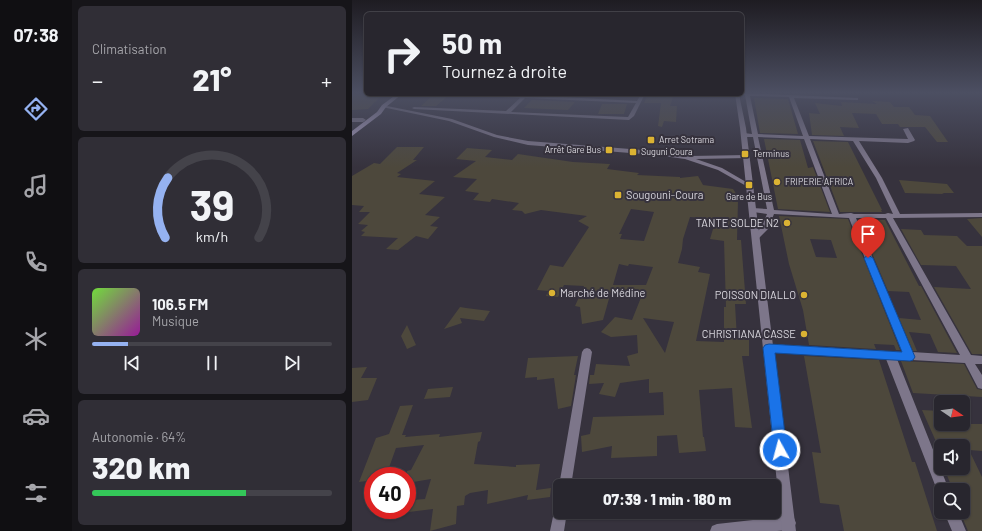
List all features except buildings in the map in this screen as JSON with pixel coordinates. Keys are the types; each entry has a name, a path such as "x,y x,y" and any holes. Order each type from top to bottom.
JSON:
{"main road":[{"path":"352,129 368,118"},
{"path":"352,134 373,118"}],"street":[{"path":"439,118 496,136 528,143 649,152 686,158 746,157"},
{"path":"604,118 628,119 630,118"},
{"path":"717,531 789,527 741,118"},
{"path":"752,118 771,212 764,229 756,236"},
{"path":"799,118 836,215"},
{"path":"352,120 364,120"},
{"path":"744,135 912,140 906,130"},
{"path":"855,139 879,178 892,215 982,385"},
{"path":"686,158 720,170 750,186"},
{"path":"753,210 836,215 982,215"},
{"path":"851,215 910,357"},
{"path":"769,348 982,360"},
{"path":"565,479 588,352"},
{"path":"890,356 940,483"},
{"path":"557,531 559,519"},
{"path":"954,519 958,531"}],"place":[{"name":"Arret Sotrama","path":"651,140"},
{"name":"Arrêt Gare Bus","path":"609,150"},
{"name":"Suguni Coura","path":"633,152"},
{"name":"Terminus","path":"745,154"},
{"name":"FRIPERIE AFRICA","path":"777,182"},
{"name":"Gare de Bus","path":"749,185"},
{"name":"Sougouni-Coura","path":"618,195"},
{"name":"TANTE SOLDE N2","path":"787,223"},
{"name":"Marché de Médine","path":"552,293"},
{"name":"POISSON DIALLO","path":"804,295"},
{"name":"CHRISTIANA CASSE","path":"804,334"}],"route":[{"path":"780,450 769,348 910,357 868,258"}]}
